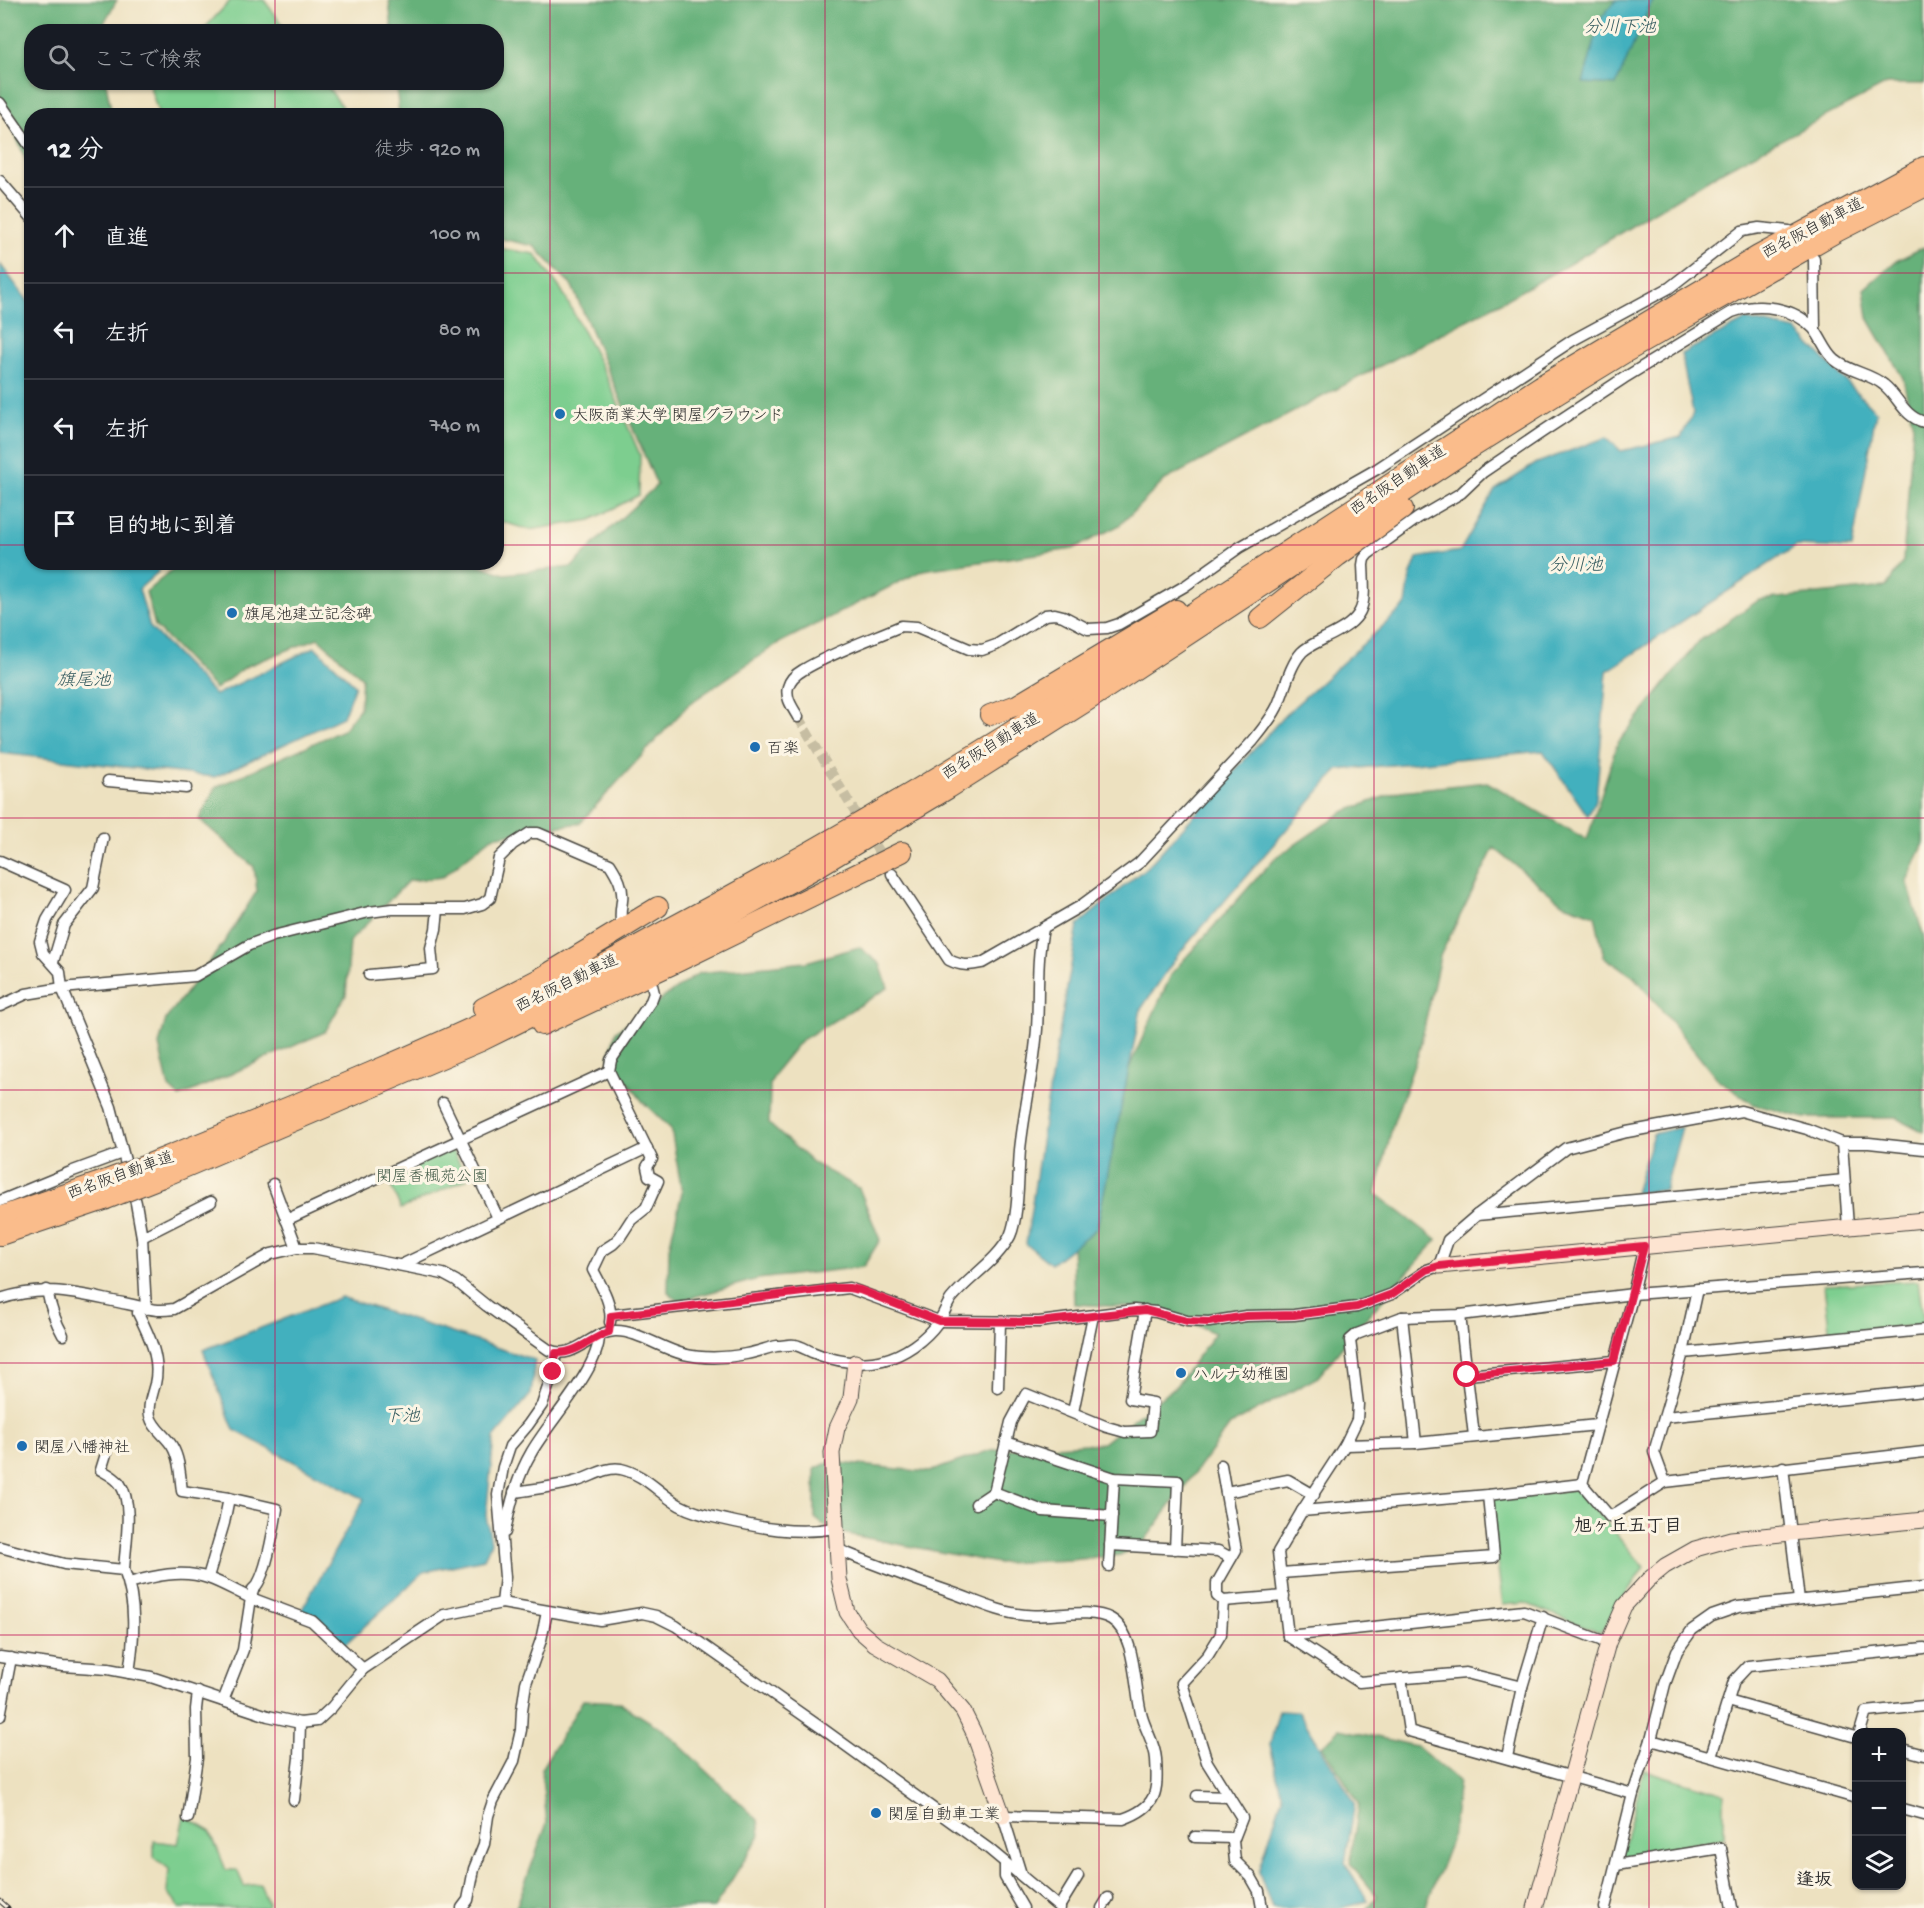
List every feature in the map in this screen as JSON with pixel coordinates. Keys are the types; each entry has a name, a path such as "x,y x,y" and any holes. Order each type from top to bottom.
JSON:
{"highway":[{"name":"西名阪自動車道","path":"155,1171 592,970 797,859 940,777 1006,735 1525,395 1758,256 1924,167"},
{"name":"西名阪自動車道","path":"0,1235 101,1191 481,1041 671,947 804,874 1090,699 1466,452 1646,341 1838,231 1924,187"},
{"path":"1260,618 1338,556 1457,471 1466,452"},
{"path":"990,715 1017,705 1214,588 1331,514 1344,514"},
{"path":"481,1041 499,1046 902,852"},
{"path":"373,1072 378,1062 539,979 658,907"},
{"name":"西名阪自動車道","path":"0,1217 101,1191"}],"street":[{"path":"0,103 24,138"},
{"path":"0,181 24,209"},
{"path":"798,717 791,706 787,692 794,676 812,665 901,626 917,627 969,649 982,650 996,645 1045,615 1063,616 1088,629 1107,628 1131,618 1185,586 1240,547 1377,469 1573,339 1669,288 1742,231 1759,228 1789,231"},
{"path":"1814,259 1815,330"},
{"path":"892,874 949,960 960,965 972,966 982,963 1079,907 1139,863 1253,741 1268,723 1277,707 1302,653 1310,646 1348,626 1357,617 1363,607 1363,565 1368,554 1418,518 1461,493 1483,472 1551,426 1732,312 1745,307 1775,309 1801,318 1815,330 1837,362 1876,379 1914,419 1924,422"},
{"path":"108,781 186,788"},
{"path":"0,1006 26,994 62,988 195,976 239,951 273,936 369,912 392,909 465,909 482,904 490,897 499,858 513,844 530,833 538,832 610,864 622,887 622,901 619,909 621,921"},
{"path":"52,962 64,926 93,888 103,838"},
{"path":"0,861 65,890 47,920 40,941 43,953 60,972 62,988 111,1107 117,1155 136,1203 142,1236 143,1308 138,1313 152,1341 156,1362 156,1383 150,1398 150,1418 171,1445 175,1454 182,1491 229,1498 277,1509 269,1552 258,1585 253,1589 243,1650 223,1701"},
{"path":"369,975 433,969 431,948 438,910"},
{"path":"0,1299 13,1294 47,1290 156,1312 174,1310 271,1254 297,1248 313,1248 428,1270 456,1281 487,1306 556,1353 572,1351 604,1333 630,1332 663,1348 702,1357 736,1356 773,1347 795,1345 830,1358 855,1362 870,1363 897,1355 922,1339 939,1321 947,1304 958,1290 1002,1247 1010,1235 1014,1220 1023,1130 1037,1032 1040,945 1043,929"},
{"path":"502,1544 514,1492 535,1446 585,1377 611,1316 605,1295 593,1270 602,1251 613,1244 631,1220 646,1208 658,1181 649,1176 647,1167 652,1159 609,1071 611,1060 651,1001 654,993 652,986"},
{"path":"286,1220 609,1071"},
{"path":"443,1103 498,1218"},
{"path":"1439,1266 1448,1240 1477,1215 1566,1148 1627,1132 1741,1111 1807,1129 1842,1143 1869,1143 1924,1149"},
{"path":"1842,1143 1848,1227"},
{"path":"401,1265 646,1148"},
{"path":"0,1201 117,1155"},
{"path":"1477,1215 1844,1180"},
{"path":"273,1184 297,1248"},
{"path":"142,1236 211,1202"},
{"path":"611,1316 849,1288 939,1321 1039,1322 1145,1310 1197,1322 1246,1316 1339,1311 1375,1302 1392,1294 1426,1270 1439,1266 1924,1220"},
{"path":"1582,1484 1644,1246"},
{"path":"1288,1636 1278,1552 1345,1445 1357,1420 1350,1340 1357,1334 1402,1317 1460,1315 1633,1294 1924,1273 1924,1278"},
{"path":"1665,1482 1654,1452 1683,1353 1698,1289"},
{"path":"47,1290 53,1306 54,1318 63,1335"},
{"path":"976,1504 993,1492 1011,1422 1026,1394 1107,1427 1125,1432 1150,1431 1152,1403 1130,1399 1145,1310"},
{"path":"1460,1315 1474,1436"},
{"path":"1073,1412 1093,1316"},
{"path":"1402,1317 1416,1443"},
{"path":"998,1388 1000,1323"},
{"path":"1683,1353 1924,1330"},
{"path":"502,1603 505,1577 498,1495 503,1467 510,1446 542,1405 553,1372 556,1353"},
{"path":"1467,1375 1614,1361"},
{"path":"855,1362 851,1398 837,1428 832,1453 835,1528 841,1593 847,1612 859,1630 875,1644 936,1680 963,1711 973,1731 1022,1877"},
{"path":"1665,1417 1924,1391"},
{"path":"1345,1445 1416,1443 1597,1425"},
{"path":"1006,1442 1114,1478 1178,1481 1175,1549"},
{"path":"1582,1484 1610,1517 1665,1482 1924,1452"},
{"path":"106,1454 101,1470 120,1483 127,1509 124,1570 129,1583 134,1617 129,1673"},
{"path":"1221,1465 1236,1550 1217,1583 1217,1596 1223,1601 1284,1596"},
{"path":"1783,1467 1799,1600"},
{"path":"514,1492 576,1482 607,1469 619,1469 631,1472 680,1505 703,1514 794,1532 815,1532 835,1528"},
{"path":"1109,1566 1114,1478"},
{"path":"1226,1492 1288,1480 1314,1495"},
{"path":"1302,1511 1488,1495 1582,1484"},
{"path":"993,1492 1044,1511 1112,1516"},
{"path":"1281,1573 1494,1557 1488,1495"},
{"path":"208,1578 229,1498"},
{"path":"1535,1908 1608,1643 1624,1606 1648,1580 1665,1566 1695,1549 1731,1539 1924,1520"},
{"path":"1110,1545 1218,1551 1231,1558"},
{"path":"0,1547 64,1564 124,1570"},
{"path":"837,1549 879,1567 992,1608 1025,1615 1086,1613 1112,1619 1126,1635 1141,1715 1156,1750 1158,1781 1155,1793 1146,1808 1140,1813 1123,1819 1003,1816"},
{"path":"129,1583 175,1574 208,1578 251,1598 312,1621 363,1669"},
{"path":"1605,1908 1633,1794 1651,1740 1665,1684 1677,1651 1692,1630 1712,1616 1737,1607 1924,1587"},
{"path":"1223,1601 1221,1634 1208,1655 1182,1683 1207,1762 1242,1818 1234,1838 1235,1861 1251,1877 1259,1891 1262,1908"},
{"path":"0,1716 5,1658 151,1677 268,1716 300,1723 317,1721 332,1707 363,1669 444,1615 502,1603 600,1620 642,1613 656,1616 676,1626 1005,1863 1059,1908 1078,1876"},
{"path":"1288,1636 1524,1611 1608,1643"},
{"path":"462,1908 468,1900 474,1869 484,1844 488,1815 514,1761 521,1730 526,1683 541,1641 547,1612"},
{"path":"1507,1758 1522,1686 1543,1617"},
{"path":"1288,1636 1359,1682 1466,1673 1522,1686"},
{"path":"1711,1756 1734,1681 1748,1666 1924,1648"},
{"path":"1401,1678 1409,1731 1633,1794"},
{"path":"188,1818 197,1758 198,1692"},
{"path":"1728,1701 1852,1736"},
{"path":"1861,1728 1866,1712 1924,1706"},
{"path":"294,1800 300,1723"},
{"path":"1651,1740 1852,1797"},
{"path":"1906,1750 1924,1755"},
{"path":"1197,1796 1229,1797"},
{"path":"1906,1810 1924,1815"},
{"path":"1195,1837 1234,1838"},
{"path":"1616,1865 1721,1848 1732,1908"},
{"path":"1005,1863 1005,1877 1023,1908"}],"green space":[{"path":"0,0 117,0 104,24 24,24 24,90 107,90 111,108 24,108 24,156 7,114 0,106"},
{"path":"231,0 264,0 282,24 209,24"},
{"path":"389,0 1924,0 1924,84 1887,84 1724,170 1566,266 1165,480 1120,525 1073,549 923,570 777,644 689,704 580,823 492,837 442,877 408,881 350,941 346,995 325,1032 179,1097 169,1088 159,1045 166,1019 223,944 257,891 254,867 199,819 216,787 343,730 360,708 362,678 318,638 247,666 215,689 155,626 146,592 172,570 493,570 504,574 572,567 657,485 572,286 534,246 504,240 504,108 398,108 397,90 504,90 504,24 391,24"},
{"path":"151,90 330,90 343,108 157,108"},
{"path":"1924,247 1924,843 1907,881 1924,938 1924,1132 1897,1118 1804,1118 1753,1104 1716,1078 1636,978 1604,957 1595,915 1562,903 1494,848 1440,956 1419,1051 1393,1124 1376,1194 1437,1240 1362,1323 1318,1377 1230,1425 1143,1543 1120,1555 1071,1560 997,1563 831,1531 815,1518 815,1469 829,1462 929,1472 991,1450 1103,1443 1176,1386 1215,1333 1158,1309 1074,1304 1072,1240 1097,1148 1132,1061 1172,973 1274,859 1343,812 1400,791 1487,782 1587,840 1617,744 1699,641 1759,600 1886,587 1903,561 1913,426 1903,378 1868,318 1864,289 1896,261"},
{"name":"大阪商業大学 関屋グラウンド","path":"504,249 535,254 562,291 605,373 640,455 639,495 591,520 529,530 504,522"},
{"path":"859,947 880,964 888,988 800,1041 778,1068 770,1084 769,1124 813,1163 859,1188 880,1240 863,1267 758,1279 679,1301 668,1292 669,1248 682,1192 671,1129 643,1102 609,1057 616,1031 699,973 806,962"},
{"name":"関屋香楓苑公園","path":"448,1149 454,1152 467,1179 401,1209 391,1186 396,1173"},
{"path":"1918,1281 1924,1324 1830,1336 1824,1285"},
{"path":"1579,1489 1644,1567 1600,1633 1525,1603 1503,1605 1488,1498"},
{"path":"583,1700 618,1702 665,1731 758,1820 760,1835 714,1908 516,1908 547,1823 541,1769"},
{"path":"1340,1729 1416,1746 1459,1781 1451,1841 1425,1908 1368,1908 1377,1896 1350,1863 1359,1803 1322,1746"},
{"path":"1644,1770 1724,1794 1724,1838 1621,1857"},
{"path":"184,1816 210,1831 226,1870 237,1870 244,1886 260,1884 268,1904 266,1908 179,1908 176,1901 167,1893 169,1869 154,1857 154,1841 178,1844"}],"water":[{"name":"分川下池","path":"1616,0 1654,0 1616,85 1583,83 1601,18"},
{"name":"旗尾池","path":"0,264 24,296 24,570 159,570 139,589 150,627 215,695 315,647 355,685 343,717 215,777 0,753"},
{"name":"分川池","path":"1746,320 1796,330 1876,412 1852,548 1796,546 1607,671 1596,800 1588,816 1543,751 1338,770 1177,956 1141,1009 1097,1228 1051,1264 1026,1244 1046,1109 1078,925 1149,865 1285,715 1406,605 1410,577 1417,558 1460,551 1495,490 1537,463 1607,437 1621,451 1681,437 1693,413 1681,354"},
{"path":"1682,1127 1665,1190 1635,1193 1653,1134"},
{"name":"下池","path":"341,1297 535,1360 531,1394 494,1438 486,1516 491,1542 484,1559 424,1572 344,1645 317,1616 301,1611 364,1499 234,1430 203,1350"},
{"path":"1279,1710 1298,1711 1355,1803 1345,1863 1368,1901 1341,1908 1272,1908 1259,1872 1282,1797 1270,1745"}],"tunnel":[{"path":"798,717 886,864"}],"railway":[{"path":"0,1901 8,1908"}],"place":[{"name":"大阪商業大学 関屋グラウンド","path":"560,414"},
{"name":"旗尾池建立記念碑","path":"232,613"},
{"name":"百楽","path":"755,747"},
{"name":"ハルナ幼稚園","path":"1181,1373"},
{"name":"関屋八幡神社","path":"22,1446"},
{"name":"関屋自動車工業","path":"876,1813"}],"district":[{"name":"旭ヶ丘五丁目","path":"1628,1525"},
{"name":"逢坂","path":"1814,1879"}],"route":[{"path":"553,1372 556,1353 564,1354 572,1351 599,1335 609,1332 611,1316 835,1288 860,1290 939,1321 1039,1322 1145,1310 1187,1321 1209,1322 1246,1316 1294,1315 1357,1307 1392,1294 1426,1270 1439,1266 1644,1246 1614,1361 1467,1375"}]}
